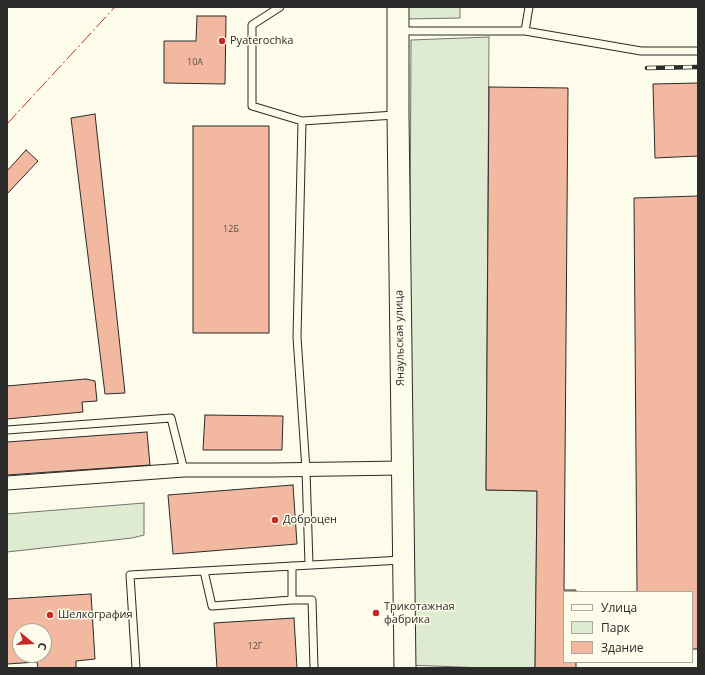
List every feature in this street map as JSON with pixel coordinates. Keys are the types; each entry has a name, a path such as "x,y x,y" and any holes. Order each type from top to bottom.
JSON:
{"main road":[{"name":"Янаульская улица","path":"398,7 404,668"}],"street":[{"path":"7,483 184,470 402,468"}],"lane":[{"path":"280,7 252,25 252,106 302,121 398,115"},
{"path":"525,31 529,7"},
{"path":"398,30 525,31 641,51 698,51"},
{"path":"302,121 297,337 306,470 309,565"},
{"path":"7,430 172,418 184,470"},
{"path":"136,668 130,575 403,560"},
{"path":"292,566 292,600"},
{"path":"204,571 212,606 312,600 314,668"}],"green space":[{"path":"404,7 460,7 460,18 405,19"},
{"path":"489,37 486,490 537,491 535,668 408,665 411,40"},
{"path":"144,503 144,535 132,538 7,552 7,514"}],"building":[{"path":"197,16 226,16 225,84 164,83 164,41 196,41"},
{"path":"698,83 698,156 655,158 653,84"},
{"path":"489,87 568,88 564,590 576,591 563,591 563,663 576,663 576,668 535,668 537,491 486,490"},
{"path":"95,114 125,393 105,394 71,118"},
{"path":"193,126 269,126 269,333 193,333"},
{"path":"26,150 38,161 7,194 7,171"},
{"path":"698,196 698,649 693,649 693,591 637,591 634,198"},
{"path":"86,379 95,381 97,401 82,402 83,412 7,419 7,386"},
{"path":"205,415 283,416 282,450 203,450"},
{"path":"147,432 150,465 7,475 7,442"},
{"path":"293,485 297,544 173,554 168,495"},
{"name":"Шелкография","path":"91,594 95,659 76,661 76,668 38,668 37,663 52,663 52,623 12,623 12,663 22,663 7,664 7,599"},
{"path":"294,618 297,668 217,668 214,623"}],"railway":[{"path":"647,68 698,67"}],"power":[{"path":"7,124 115,7"}],"place":[{"name":"Pyaterochka","path":"222,41"},
{"name":"Доброцен","path":"275,520"},
{"name":"Трикотажная фабрика","path":"376,613"},
{"name":"Шелкография","path":"50,615"}]}
